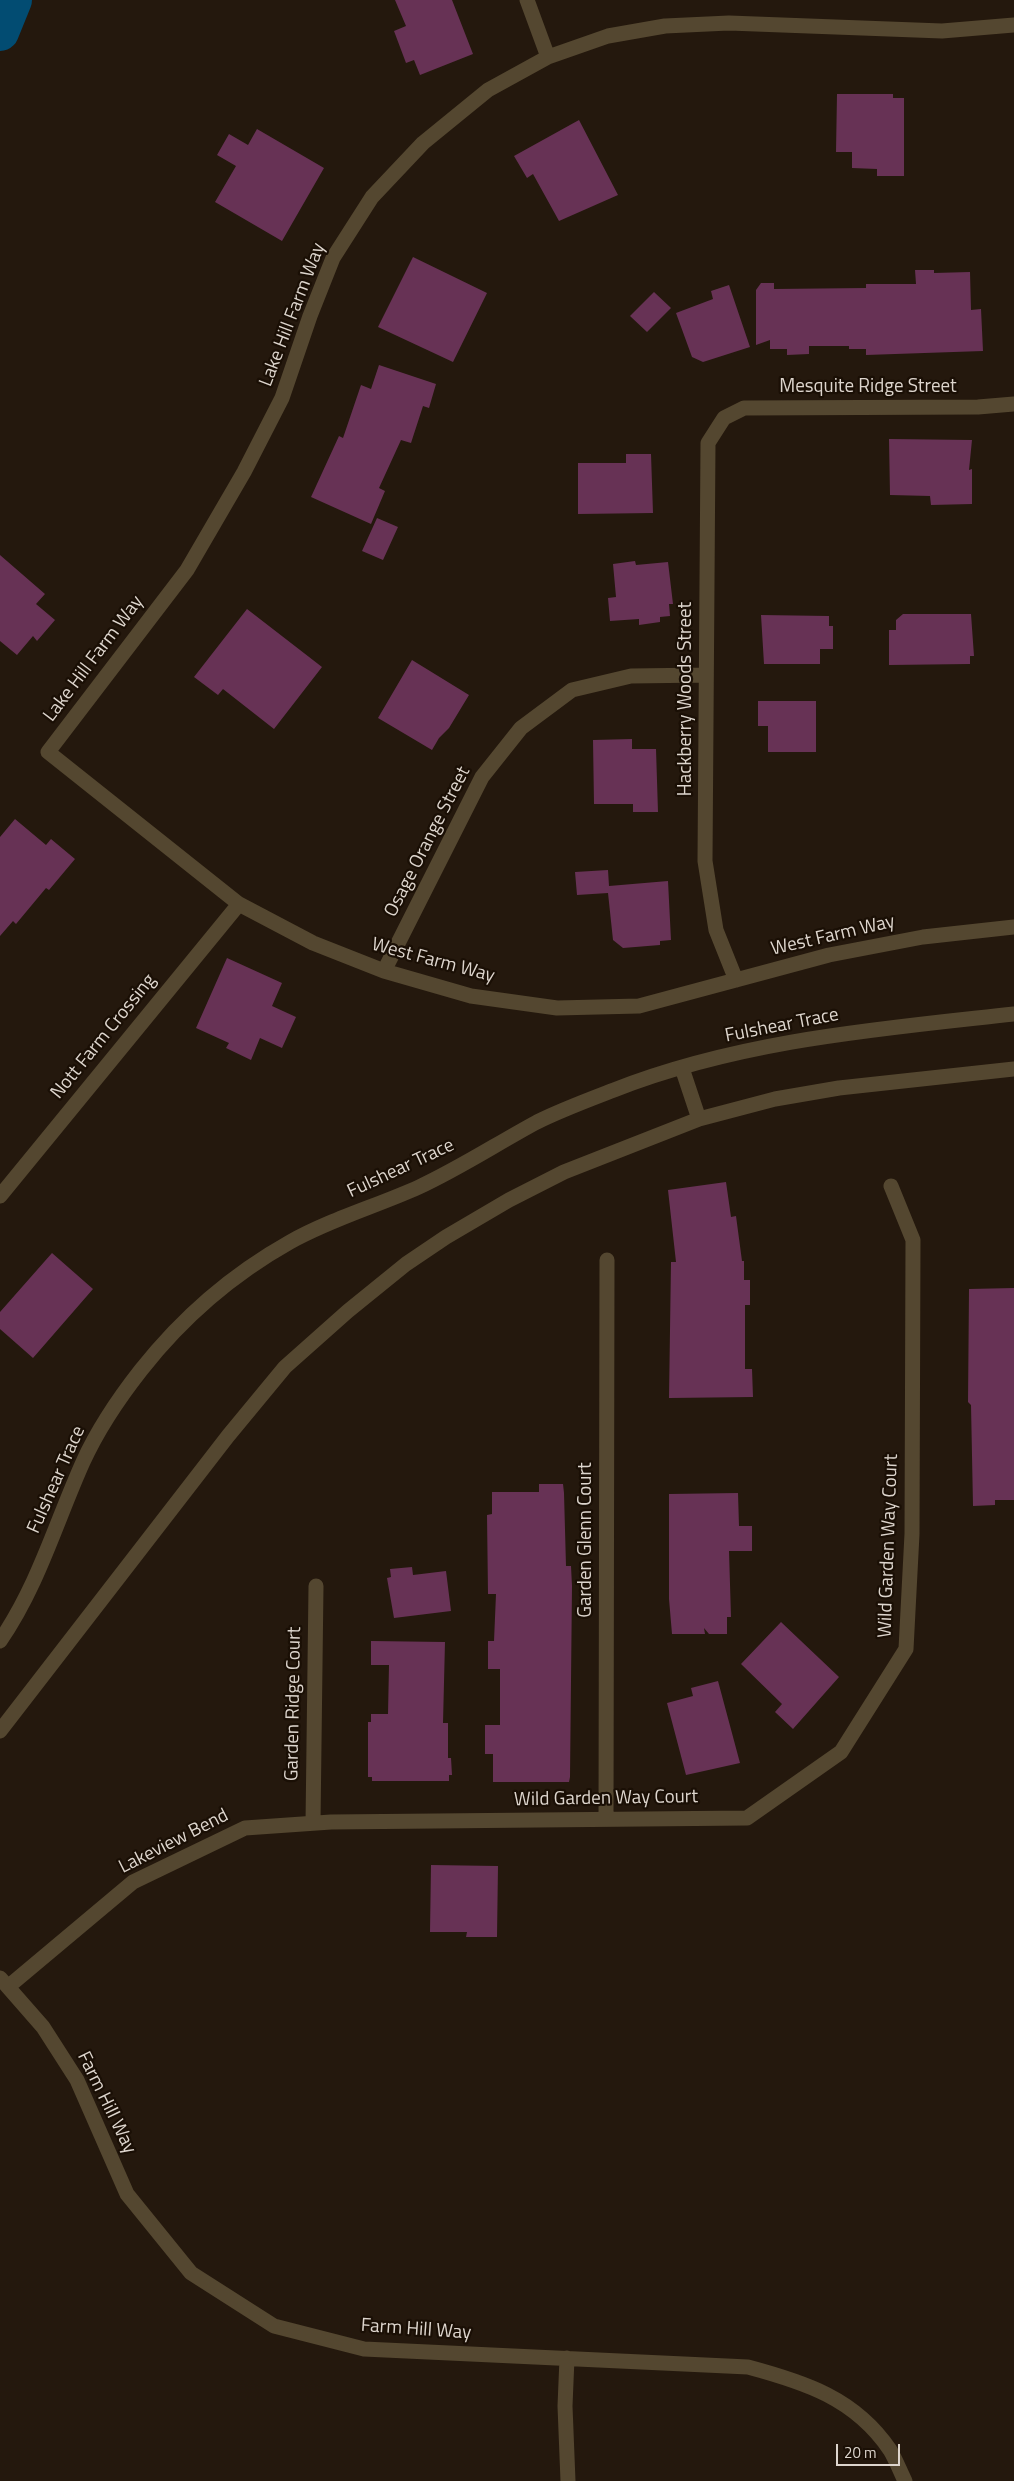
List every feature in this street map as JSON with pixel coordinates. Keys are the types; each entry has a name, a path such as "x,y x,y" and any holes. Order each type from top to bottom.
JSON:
{"street":[{"path":"527,0 548,57"},
{"name":"Lake Hill Farm Way","path":"48,752 187,570 239,480 282,398 310,316 333,258 372,197 430,137 488,90 548,57 608,36 665,26 729,23 942,31 1014,25"},
{"name":"Mesquite Ridge Street","path":"724,418 744,408 978,407 1014,404"},
{"name":"Hackberry Woods Street","path":"724,418 708,443 705,861 716,930 736,980"},
{"name":"Osage Orange Street","path":"384,971 482,777 521,728 572,690 631,676 706,675"},
{"name":"West Farm Way","path":"48,752 239,904 313,943 384,971 470,996 557,1008 639,1006 829,955 913,938 1014,927"},
{"name":"Nott Farm Crossing","path":"0,1196 239,904"},
{"name":"Fulshear Trace","path":"0,1641 14,1620 50,1548 85,1458 110,1414 141,1370 175,1331 208,1300 251,1267 292,1241 427,1183 542,1120 617,1089 682,1068 768,1046 827,1035 1014,1014"},
{"path":"682,1068 699,1119"},
{"path":"0,1731 228,1436 285,1367 348,1311 406,1264 446,1237 508,1200 564,1172 699,1119 775,1098 1014,1069"},
{"name":"Wild Garden Way Court","path":"331,1822 746,1818 841,1752 906,1649 912,1534 913,1240 891,1186"},
{"name":"Garden Glenn Court","path":"606,1819 607,1260"},
{"name":"Garden Ridge Court","path":"313,1823 316,1586"},
{"name":"Lakeview Bend","path":"4,1982 133,1882 244,1828 331,1822"},
{"name":"Farm Hill Way","path":"4,1982 44,2027 77,2080 127,2194 191,2273 274,2326 364,2349 748,2367 799,2381 834,2397 861,2417 890,2450 905,2481"},
{"path":"567,2358 568,2481"}],"building":[{"path":"395,0 452,0 473,54 420,75 414,60 406,63 394,31 406,26"},
{"path":"837,94 893,94 893,98 904,98 904,176 877,176 877,169 852,168 852,152 836,152"},
{"path":"579,120 618,195 559,221 533,174 527,178 514,156"},
{"path":"257,129 324,168 282,241 215,202 236,166 217,155 229,134 248,145"},
{"path":"413,257 487,293 453,362 378,327"},
{"path":"915,270 934,270 934,273 970,272 971,310 981,309 983,351 866,355 866,349 849,349 849,346 809,346 809,354 787,355 787,349 770,349 770,340 756,345 756,290 761,283 774,283 774,289 866,288 866,284 916,284"},
{"path":"729,285 750,347 703,362 692,357 676,313 713,299 711,291"},
{"path":"654,292 671,308 647,332 630,316"},
{"path":"379,365 436,384 429,408 423,406 411,443 401,440 379,488 385,491 371,524 311,497 339,436 343,438 361,385 371,389"},
{"path":"889,439 972,440 969,470 972,469 972,504 931,505 930,496 890,495"},
{"path":"626,454 651,454 653,513 578,514 578,463 626,463"},
{"path":"377,518 398,527 383,560 362,551"},
{"path":"0,555 45,594 36,604 55,620 37,641 33,636 17,655 0,641"},
{"path":"635,561 636,565 668,562 673,604 669,604 670,616 660,617 660,622 639,625 639,619 610,621 608,598 616,597 613,564"},
{"path":"247,609 322,667 274,729 223,689 218,695 194,677"},
{"path":"903,614 971,614 974,656 970,656 970,664 889,665 889,630 896,630 896,620"},
{"path":"761,615 829,616 829,626 833,626 833,649 820,649 820,664 764,664"},
{"path":"412,660 469,695 449,728 439,738 432,750 378,718"},
{"path":"758,701 816,701 816,752 768,752 768,726 758,726"},
{"path":"632,739 632,749 656,749 658,812 633,812 633,804 594,804 593,740"},
{"path":"15,819 46,845 51,839 75,859 49,890 46,888 16,924 13,921 0,936 0,837"},
{"path":"608,870 609,886 668,881 671,940 660,941 660,945 623,948 613,940 608,893 577,895 575,872"},
{"path":"227,958 282,983 272,1006 296,1017 282,1048 260,1038 251,1060 226,1048 229,1043 196,1028"},
{"path":"726,1182 731,1217 736,1216 742,1261 744,1261 744,1280 750,1280 750,1305 745,1305 745,1369 752,1369 753,1397 669,1398 671,1262 676,1262 668,1190"},
{"path":"52,1253 93,1289 33,1358 0,1329 0,1312"},
{"path":"1014,1288 1014,1500 995,1500 995,1505 973,1506 971,1405 968,1402 969,1289"},
{"path":"539,1484 563,1484 564,1493 566,1566 571,1566 572,1586 570,1777 569,1782 493,1782 493,1754 485,1754 485,1725 500,1725 500,1669 488,1669 488,1641 494,1641 496,1594 488,1594 487,1515 492,1514 492,1492 539,1492"},
{"path":"738,1493 739,1526 752,1526 752,1551 729,1551 731,1617 727,1617 727,1634 709,1634 704,1628 705,1634 672,1634 669,1599 669,1494"},
{"path":"412,1567 413,1575 446,1571 451,1611 394,1618 387,1578 391,1577 390,1569"},
{"path":"781,1622 839,1677 793,1729 775,1712 782,1704 741,1664"},
{"path":"371,1641 445,1642 443,1723 448,1723 448,1758 451,1758 452,1775 449,1775 449,1781 372,1781 372,1777 368,1777 368,1722 371,1722 371,1714 388,1714 389,1665 371,1665"},
{"path":"718,1681 740,1763 686,1775 667,1703 693,1696 691,1688"},
{"path":"431,1865 498,1866 497,1937 466,1937 467,1932 430,1932"}],"waterway":[{"path":"0,32 13,0"}]}
